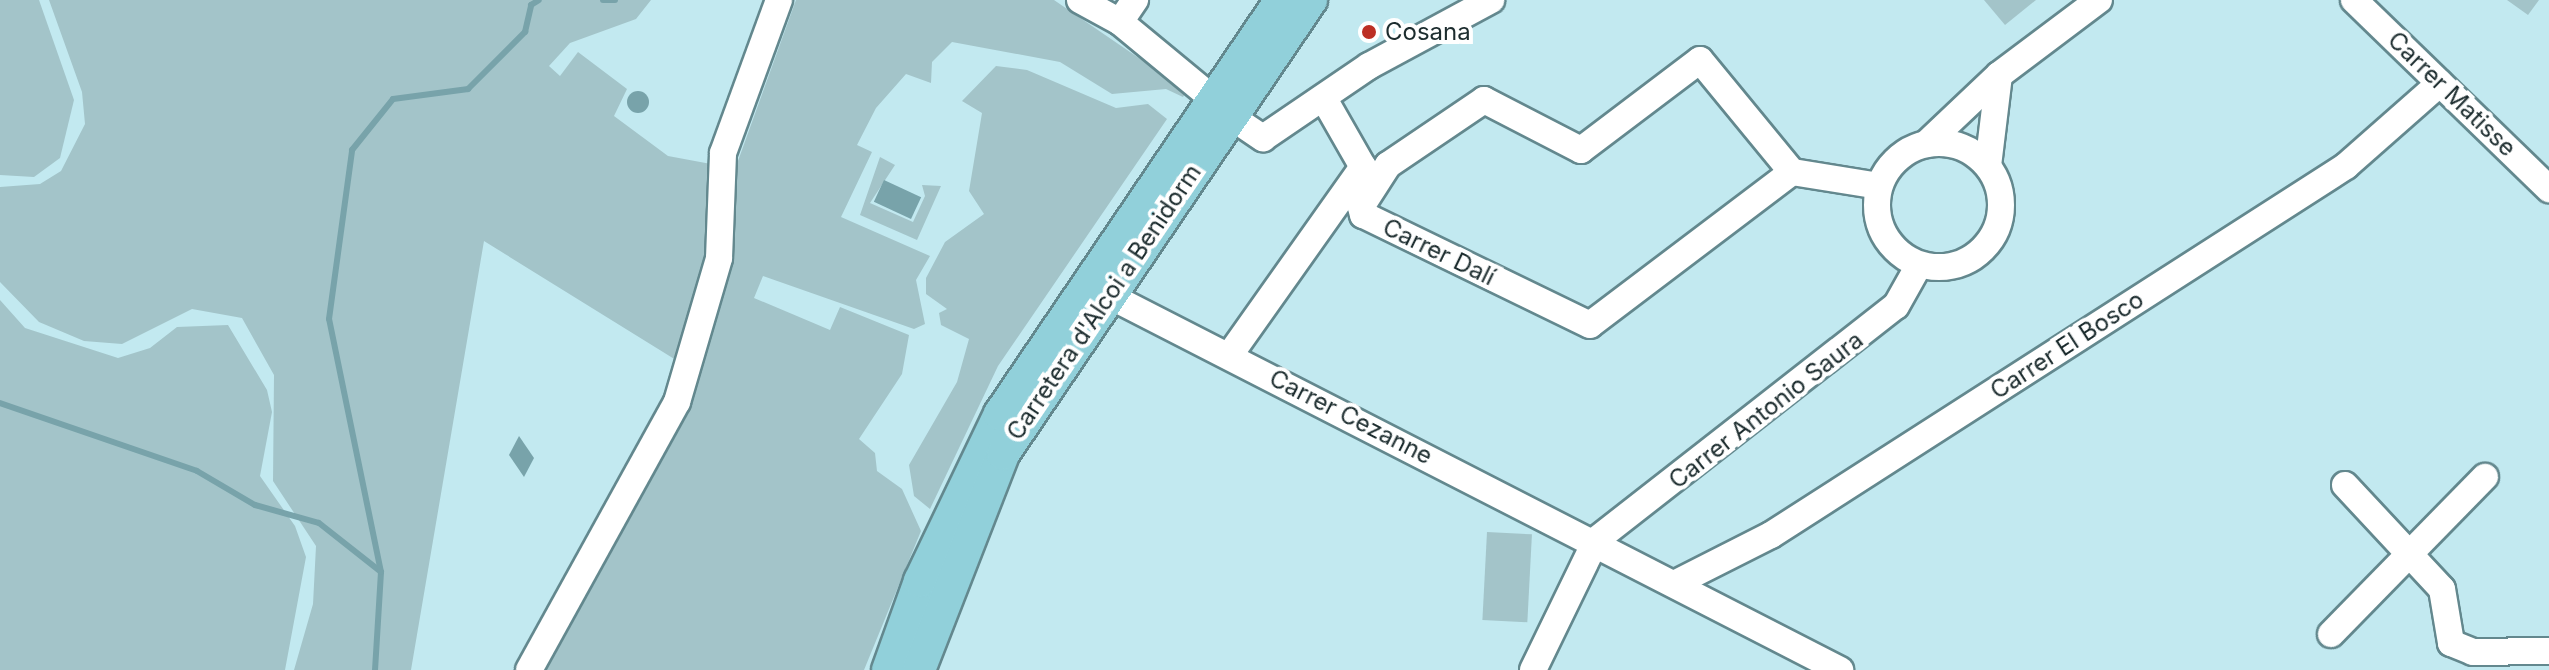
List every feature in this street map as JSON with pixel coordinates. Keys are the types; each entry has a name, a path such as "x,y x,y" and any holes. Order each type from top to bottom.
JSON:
{"main road":[{"name":"Carretera d'Alcoi a Benidorm","path":"919,670 1003,454 1221,107 1281,0"},
{"name":"Carretera d'Alcoi a Benidorm","path":"888,670 920,581 1000,414 1221,107 1311,0"}],"street":[{"path":"529,670 677,402 719,258 723,153 779,0"},
{"path":"1080,0 1120,22 1263,138 1369,66 1491,0"},
{"path":"1120,22 1135,0"},
{"path":"1999,75 1988,166 2002,201 1986,247 1951,267 1919,265 1885,238 1879,186 1906,152 1926,144 1999,75 2099,0"},
{"name":"Carrer Matisse","path":"2354,0 2549,189"},
{"name":"Carrer Dalí","path":"1700,60 1792,172 1590,325 1363,215 1361,207 1388,165 1484,100 1581,150 1700,60"},
{"name":"Carrer El Bosco","path":"1676,583 1771,535 2346,166 2440,83"},
{"path":"1229,356 1363,167 1324,99"},
{"path":"1926,144 1955,144 1988,166"},
{"path":"1792,172 1879,186"},
{"name":"Carrer Antonio Saura","path":"1596,540 1896,306 1919,265"},
{"name":"Carrer Cezanne","path":"1106,294 1596,540 1840,670"},
{"path":"2331,634 2485,477"},
{"path":"2345,485 2442,589 2451,643 2459,649 2549,651"},
{"path":"1533,670 1596,540"}],"shaded area":[{"path":"0,0 39,0 74,100 60,158 34,177 0,175"},
{"path":"49,0 651,0 636,19 570,43 549,66 560,76 578,52 627,89 614,116 668,156 711,164 711,244 684,365 484,241 411,670 294,670 313,604 316,546 273,481 274,375 242,318 192,309 122,344 84,341 39,322 0,282 0,187 40,184 61,171 85,124 82,92"},
{"path":"796,0 1054,0 1187,91 1183,97 1166,89 1112,94 1060,62 952,42 932,62 931,83 906,74 876,108 857,145 872,152 841,217 930,256 916,280 925,324 914,329 763,276 754,298 830,330 840,307 909,335 902,374 859,439 875,453 877,471 902,489 921,531 864,670 539,670 691,392 713,329 734,172"},
{"path":"1984,0 2036,0 2005,25"},
{"path":"2507,0 2539,0 2528,15"},
{"path":"996,66 1027,70 1116,108 1148,104 1167,119 998,366 930,509 914,496 909,465 957,382 969,339 941,325 939,313 947,309 926,294 926,278 945,242 984,214 969,191 982,113 962,101"},
{"path":"638,91 646,94 649,102 646,110 638,113 630,110 627,102 630,94"},
{"path":"880,157 895,165 870,203 913,222 925,196 922,185 941,186 917,240 860,215"},
{"path":"884,180 921,197 911,219 874,202"},
{"path":"0,300 25,328 118,358 150,348 177,327 228,325 267,390 272,412 260,476 295,526 306,557 285,670 0,670"},
{"path":"519,436 534,458 524,477 509,455"},
{"path":"1487,532 1532,534 1527,622 1482,620"}],"waterway":[{"path":"381,572 329,319 352,150 393,99 468,89 525,32 531,5 539,0"},
{"path":"603,0 615,0"},
{"path":"0,403 197,471 255,505 319,523 381,572 375,670"}],"place":[{"name":"Cosana","path":"1369,32"}]}
